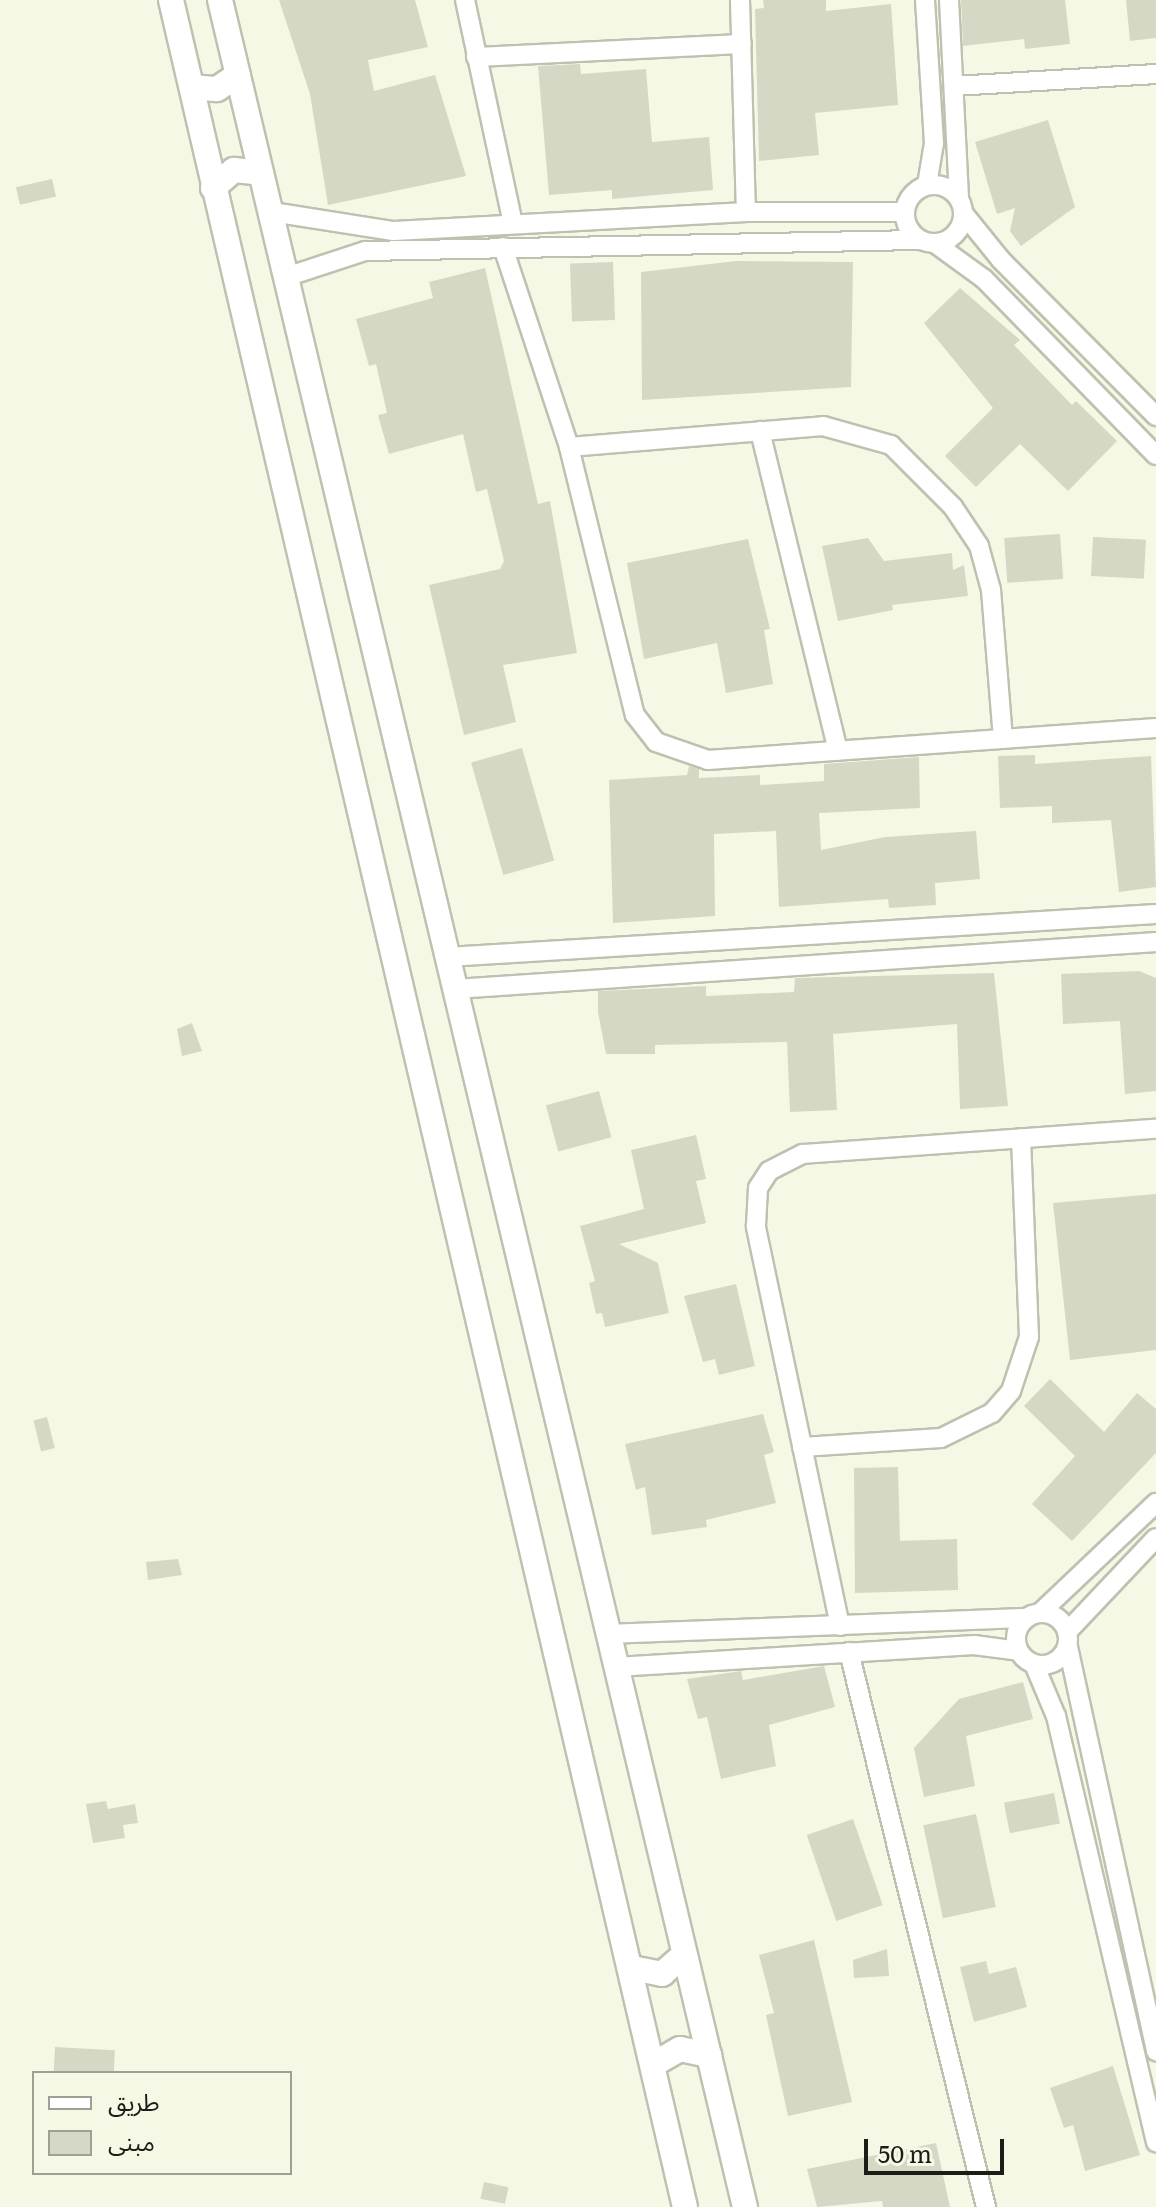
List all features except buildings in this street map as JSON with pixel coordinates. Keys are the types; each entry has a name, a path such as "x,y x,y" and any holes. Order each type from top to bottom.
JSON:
{"street":[{"path":"171,0 632,1968 685,2207"},
{"path":"220,0 745,2207"},
{"path":"465,0 513,223"},
{"path":"740,0 746,212"},
{"path":"925,0 934,143 927,185"},
{"path":"286,277 365,251 663,243 928,242 959,230 961,205 949,0"},
{"path":"927,28 950,26"},
{"path":"476,57 742,44"},
{"path":"954,86 1156,74"},
{"path":"192,87 217,89 238,75"},
{"path":"213,188 234,170 261,173"},
{"path":"905,212 914,192 927,185 945,186 1001,260 1156,416"},
{"path":"272,212 372,230 746,212 905,212"},
{"path":"905,212 928,242 984,279 1156,455"},
{"path":"659,217 663,243"},
{"path":"503,247 569,447 643,729 689,758 838,751 1156,728"},
{"path":"569,447 823,426 880,439 910,458 953,507 987,567 1003,739"},
{"path":"760,431 838,751"},
{"path":"447,957 1156,914"},
{"path":"901,931 904,959"},
{"path":"733,941 735,970"},
{"path":"455,989 1156,942"},
{"path":"840,1626 754,1216 758,1188 769,1171 803,1154 1156,1129"},
{"path":"802,1447 941,1438 968,1429 1011,1391 1029,1337 1021,1138"},
{"path":"1019,1651 1016,1637 1034,1615 1156,1503"},
{"path":"1034,1664 1058,1660 1068,1639 1156,1538"},
{"path":"609,1634 1034,1615 1057,1617 1068,1639 1151,2012 1156,2052"},
{"path":"616,1667 974,1645 1019,1651 1034,1664 1056,1716 1156,2142"},
{"path":"849,1652 986,2207"},
{"path":"632,1968 662,1974 685,1954"},
{"path":"654,2064 680,2049 709,2055"}]}
